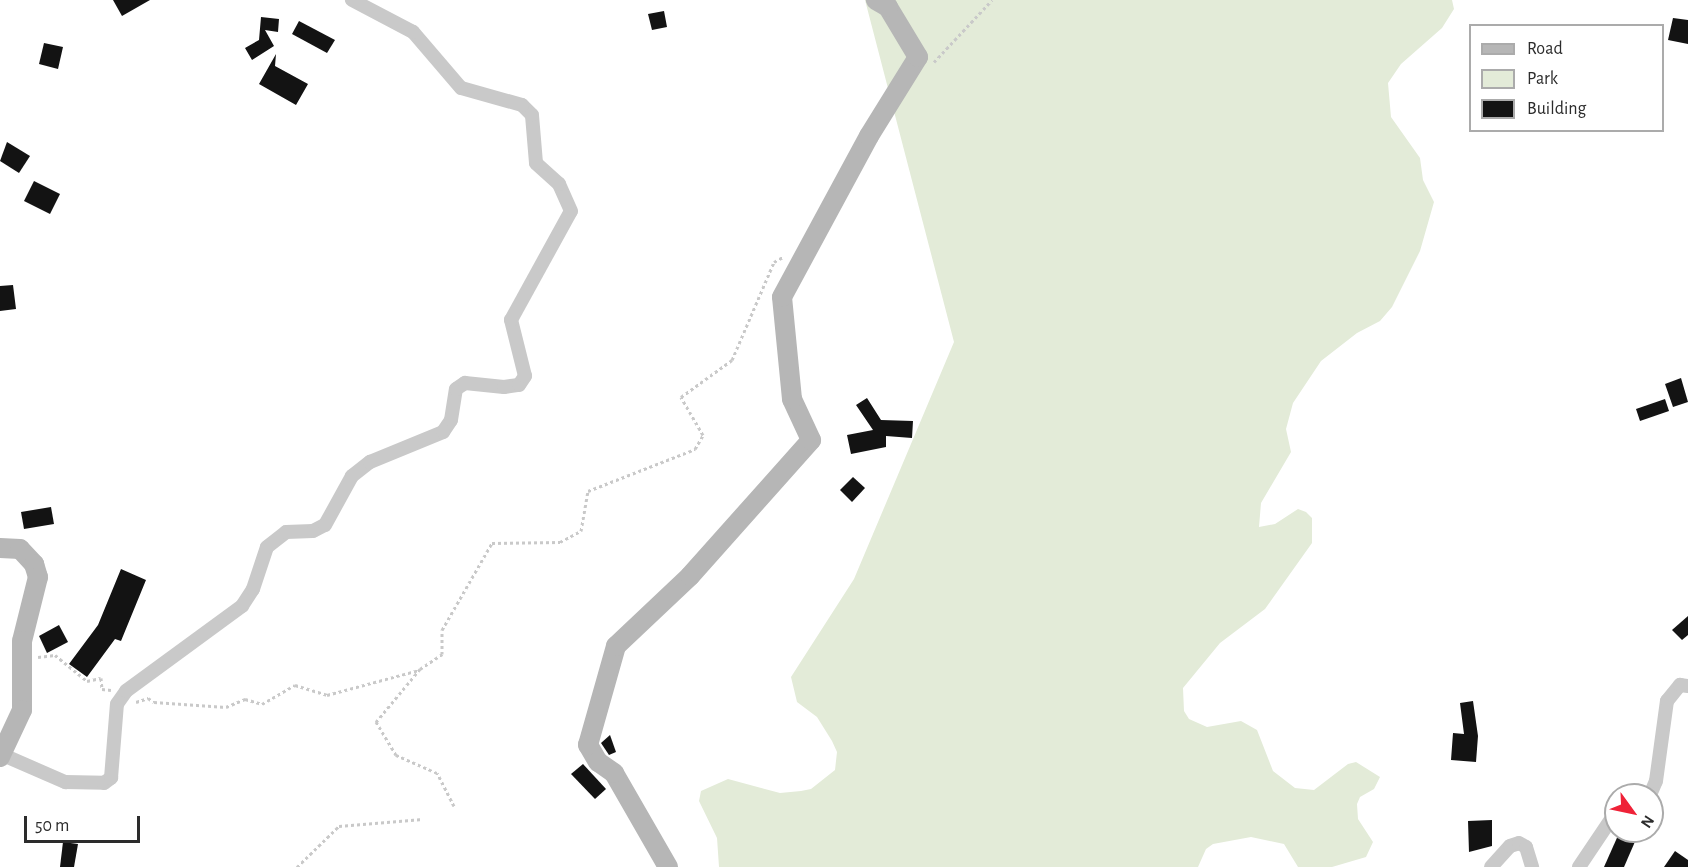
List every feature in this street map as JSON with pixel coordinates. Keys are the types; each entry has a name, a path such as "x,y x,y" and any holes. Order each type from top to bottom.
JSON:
{"street":[{"path":"0,548 20,549 34,564 38,577 21,660 22,710 1,756 65,782 104,783 114,771 112,737 117,704 126,691 242,606 253,589 267,547 286,532 313,531 325,525 352,476 400,447 443,432 451,420 456,389 471,383 519,385 525,376 511,320 572,211 559,184 536,163 532,115 522,105 461,88 413,32 352,0"},
{"path":"668,867 614,774 598,762 588,745 616,646 690,576 811,440 792,399 782,297 809,242 918,57 888,7 876,0"},
{"path":"1655,783 1666,701 1680,685 1688,686"},
{"path":"1579,867 1604,830"},
{"path":"1491,867 1510,846 1519,843 1526,847 1532,867"}],"path":[{"path":"454,806 437,773 396,755 376,722 420,669 442,654 442,630 492,543 560,542 581,531 588,491 695,449 703,435 681,397 732,360 774,262 809,242"},
{"path":"21,660 55,655 87,681 101,678 102,689 126,691 137,703 148,698 154,702 226,707 245,699 262,704 295,685 327,695 420,669"},
{"path":"297,867 339,826 423,819"}],"green space":[{"path":"865,0 1452,0 1454,9 1442,28 1401,64 1388,83 1391,117 1420,158 1423,180 1434,202 1420,251 1392,307 1380,321 1357,333 1321,361 1293,403 1286,429 1291,452 1261,503 1259,527 1275,524 1298,509 1306,512 1312,518 1312,543 1265,609 1220,643 1183,688 1184,711 1189,719 1207,727 1241,721 1257,730 1273,771 1295,788 1314,790 1348,764 1356,762 1380,777 1374,789 1360,797 1357,804 1358,819 1373,842 1366,857 1332,867 1298,867 1284,844 1251,837 1213,844 1206,849 1198,867 719,867 717,838 699,801 701,791 728,779 780,793 801,791 811,789 835,770 837,752 832,741 817,717 797,702 791,677 854,579 954,342"}],"building":[{"path":"113,0 150,0 122,16"},
{"path":"664,11 667,27 652,30 648,14"},
{"path":"261,17 279,19 278,32 265,30 274,46 252,60 245,48 259,40"},
{"path":"1673,18 1688,20 1688,44 1668,40"},
{"path":"299,21 335,40 327,53 292,34"},
{"path":"44,43 63,47 58,69 39,64"},
{"path":"276,54 275,66 308,84 296,105 259,84"},
{"path":"7,142 30,156 19,173 0,161"},
{"path":"34,181 60,194 50,214 24,201"},
{"path":"13,285 16,309 0,311 0,286"},
{"path":"1681,378 1688,402 1673,407 1665,384"},
{"path":"867,398 881,420 913,421 912,438 886,436 886,447 851,454 847,435 873,430 856,405"},
{"path":"1665,399 1669,411 1640,421 1636,409"},
{"path":"853,477 865,488 852,502 840,490"},
{"path":"51,507 54,524 24,529 21,512"},
{"path":"121,569 146,580 121,641 115,639 87,677 69,664 98,625"},
{"path":"1688,616 1688,635 1682,640 1672,630"},
{"path":"59,625 68,642 47,653 39,636"},
{"path":"1473,701 1478,736 1476,762 1451,760 1453,733 1464,734 1460,703"},
{"path":"610,735 616,752 609,755 601,743"},
{"path":"583,764 606,789 595,799 571,774"},
{"path":"1492,820 1492,846 1469,852 1468,821"},
{"path":"63,842 78,844 74,867 60,867"},
{"path":"1615,843 1634,843 1624,867 1604,867"},
{"path":"1675,851 1688,860 1688,867 1664,867"}]}
